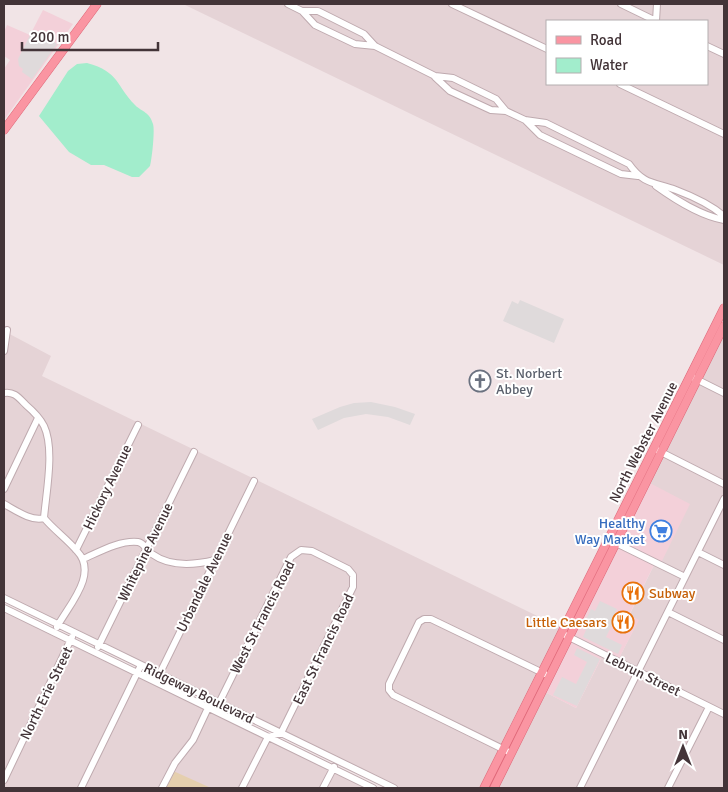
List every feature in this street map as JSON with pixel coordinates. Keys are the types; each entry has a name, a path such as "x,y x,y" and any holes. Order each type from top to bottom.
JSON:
{"main road":[{"path":"4,130 97,4"},
{"path":"707,351 724,308"},
{"path":"707,351 724,326"},
{"name":"North Webster Avenue","path":"494,788 508,751 707,351"},
{"name":"North Webster Avenue","path":"484,788 508,751"}],"street":[{"path":"288,4 302,11 315,25 355,44 375,46 435,76 450,91 491,110 506,111 526,120 546,123 629,164 638,176"},
{"path":"452,4 546,49"},
{"path":"620,4 654,20"},
{"path":"656,20 657,4"},
{"path":"302,11 318,11 364,34 375,46"},
{"path":"708,46 724,54"},
{"path":"435,76 453,78 496,99 506,111"},
{"path":"622,85 724,134"},
{"path":"526,120 540,135 621,174 638,176 671,197 715,218 724,218"},
{"path":"4,351 5,330 14,334"},
{"path":"694,378 724,393"},
{"path":"4,393 11,393 17,396 38,418 46,432 49,461 44,518"},
{"path":"4,489 38,418"},
{"name":"Hickory Avenue","path":"76,550 138,425"},
{"path":"658,450 724,484"},
{"name":"Whitepine Avenue","path":"95,653 194,452"},
{"name":"Urbandale Avenue","path":"155,682 254,481"},
{"path":"580,788 724,499"},
{"path":"4,504 33,518 39,520 44,518"},
{"path":"44,518 83,559 85,572 82,584 54,633"},
{"path":"83,559 117,545 141,542 150,553 160,559 180,564 215,560"},
{"path":"612,542 685,577"},
{"name":"West St Francis Road","path":"219,703 291,557 301,550 310,550 344,567"},
{"path":"698,552 724,565"},
{"name":"East St Francis Road","path":"281,733 353,587 353,575 344,567"},
{"path":"5,611 7,600"},
{"name":"Ridgeway Boulevard","path":"7,600 394,788"},
{"name":"Ridgeway Boulevard","path":"5,611 71,641 373,788"},
{"path":"668,612 724,640"},
{"path":"508,751 391,693 389,684 419,622 424,618 429,618 546,674"},
{"name":"North Erie Street","path":"4,780 75,633"},
{"name":"Lebrun Street","path":"565,636 724,714"},
{"path":"81,788 141,665"},
{"path":"162,788 175,763 193,740 208,708 219,703"},
{"path":"668,788 709,707"},
{"path":"242,788 268,737 281,733"},
{"path":"323,788 337,760"}],"shaded area":[{"path":"183,4 724,4 724,265"},
{"path":"43,10 73,24 4,120 4,69 10,60 4,56 4,32 7,25 30,35"},
{"path":"32,31 42,33 57,44 32,79 22,72 23,69 19,66 18,59"},
{"path":"520,300 564,319 554,343 503,321 512,301 518,304"},
{"path":"4,331 51,356 42,376 562,628 481,788 397,788 4,596"},
{"path":"724,332 724,788 497,788 545,692 576,708 602,657 616,664 638,621 629,616 654,565 659,567 649,483"},
{"path":"371,402 415,414 410,425 388,417 366,414 344,418 318,430 312,419 340,407 354,403"},
{"path":"644,480 690,504 660,565 655,563 629,615 639,620 617,662 603,655 576,708 539,689"},
{"path":"600,601 617,609 615,613 617,615 606,637 622,645 618,654 583,637 586,630 582,628 591,609 595,611"},
{"path":"4,611 368,788 4,788"},
{"path":"577,648 600,659 577,706 553,695 562,677 576,684 587,662 574,655"},
{"path":"171,770 211,788 162,788"}],"water":[{"path":"87,63 112,75 138,108 148,114 153,124 154,132 150,166 139,177 132,177 104,165 91,165 69,152 39,116 68,71 77,64"}],"place":[{"name":"St. Norbert Abbey","path":"480,381"},
{"name":"Healthy Way Market","path":"661,531"},
{"name":"Subway","path":"633,593"},
{"name":"Little Caesars","path":"623,622"}]}
